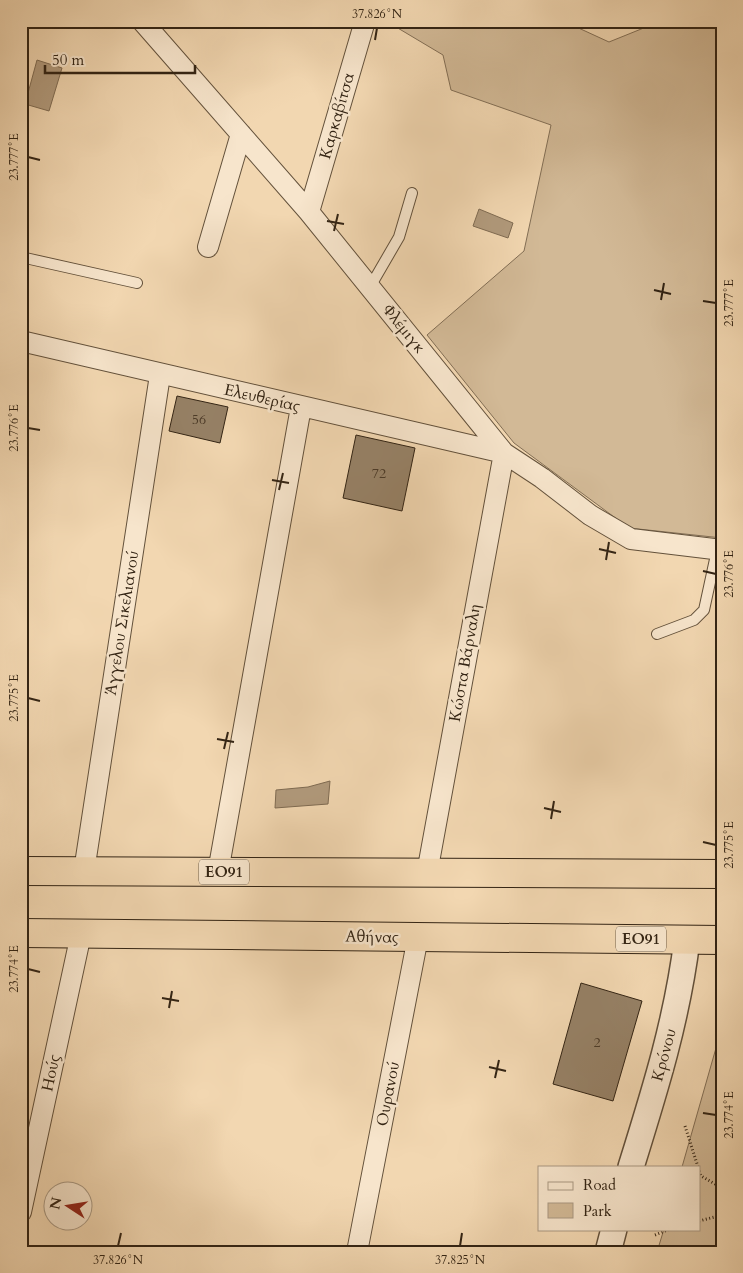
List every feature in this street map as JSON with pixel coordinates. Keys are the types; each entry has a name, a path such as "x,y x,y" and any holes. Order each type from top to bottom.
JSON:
{"highway":[{"name":"ΕΟ91","path":"21,871 722,874"},
{"name":"Αθήνας","path":"21,933 722,940"}],"street":[{"name":"Φλέμιγκ","path":"142,21 309,212 504,453 542,478 590,515 631,539 719,550"},
{"name":"Καρκαβίτσα","path":"309,212 365,21"},
{"path":"208,247 241,134"},
{"name":"Ελευθερίας","path":"21,341 160,375 504,453"},
{"name":"Άγγελου Σικελιανού","path":"84,871 160,375"},
{"path":"218,872 301,407"},
{"name":"Κώστα Βάρναλη","path":"427,873 504,453"},
{"name":"Ηούς","path":"21,1212 81,934"},
{"name":"Ουρανού","path":"357,1252 418,937"},
{"name":"Κρόνου","path":"631,1166 667,1052 681,984 686,940"},
{"path":"608,1252 614,1230"}],"lane":[{"path":"370,286 399,238 412,193"},
{"path":"21,257 137,283"},
{"path":"657,634 694,620 704,610 719,550"}],"path":[{"path":"685,1126 698,1166"},
{"path":"700,1174 722,1188"},
{"path":"700,1221 722,1215"},
{"path":"655,1235 668,1230"}],"green space":[{"path":"386,21 572,21 572,25 609,42 661,21 722,21 722,538 629,528 514,443 427,335 524,251 551,125 451,90 443,55"},
{"path":"722,1027 722,1252 657,1252 664,1230 700,1230 700,1166 682,1166"}],"shaded area":[{"path":"37,60 62,68 49,111 25,104"},
{"path":"479,209 513,223 508,238 473,226"},
{"path":"330,781 328,804 275,808 276,790 308,787"}],"building":[{"path":"177,396 228,407 220,443 169,431"},
{"path":"356,435 415,448 402,511 343,498"},
{"path":"581,983 642,1001 613,1101 553,1084"}]}
